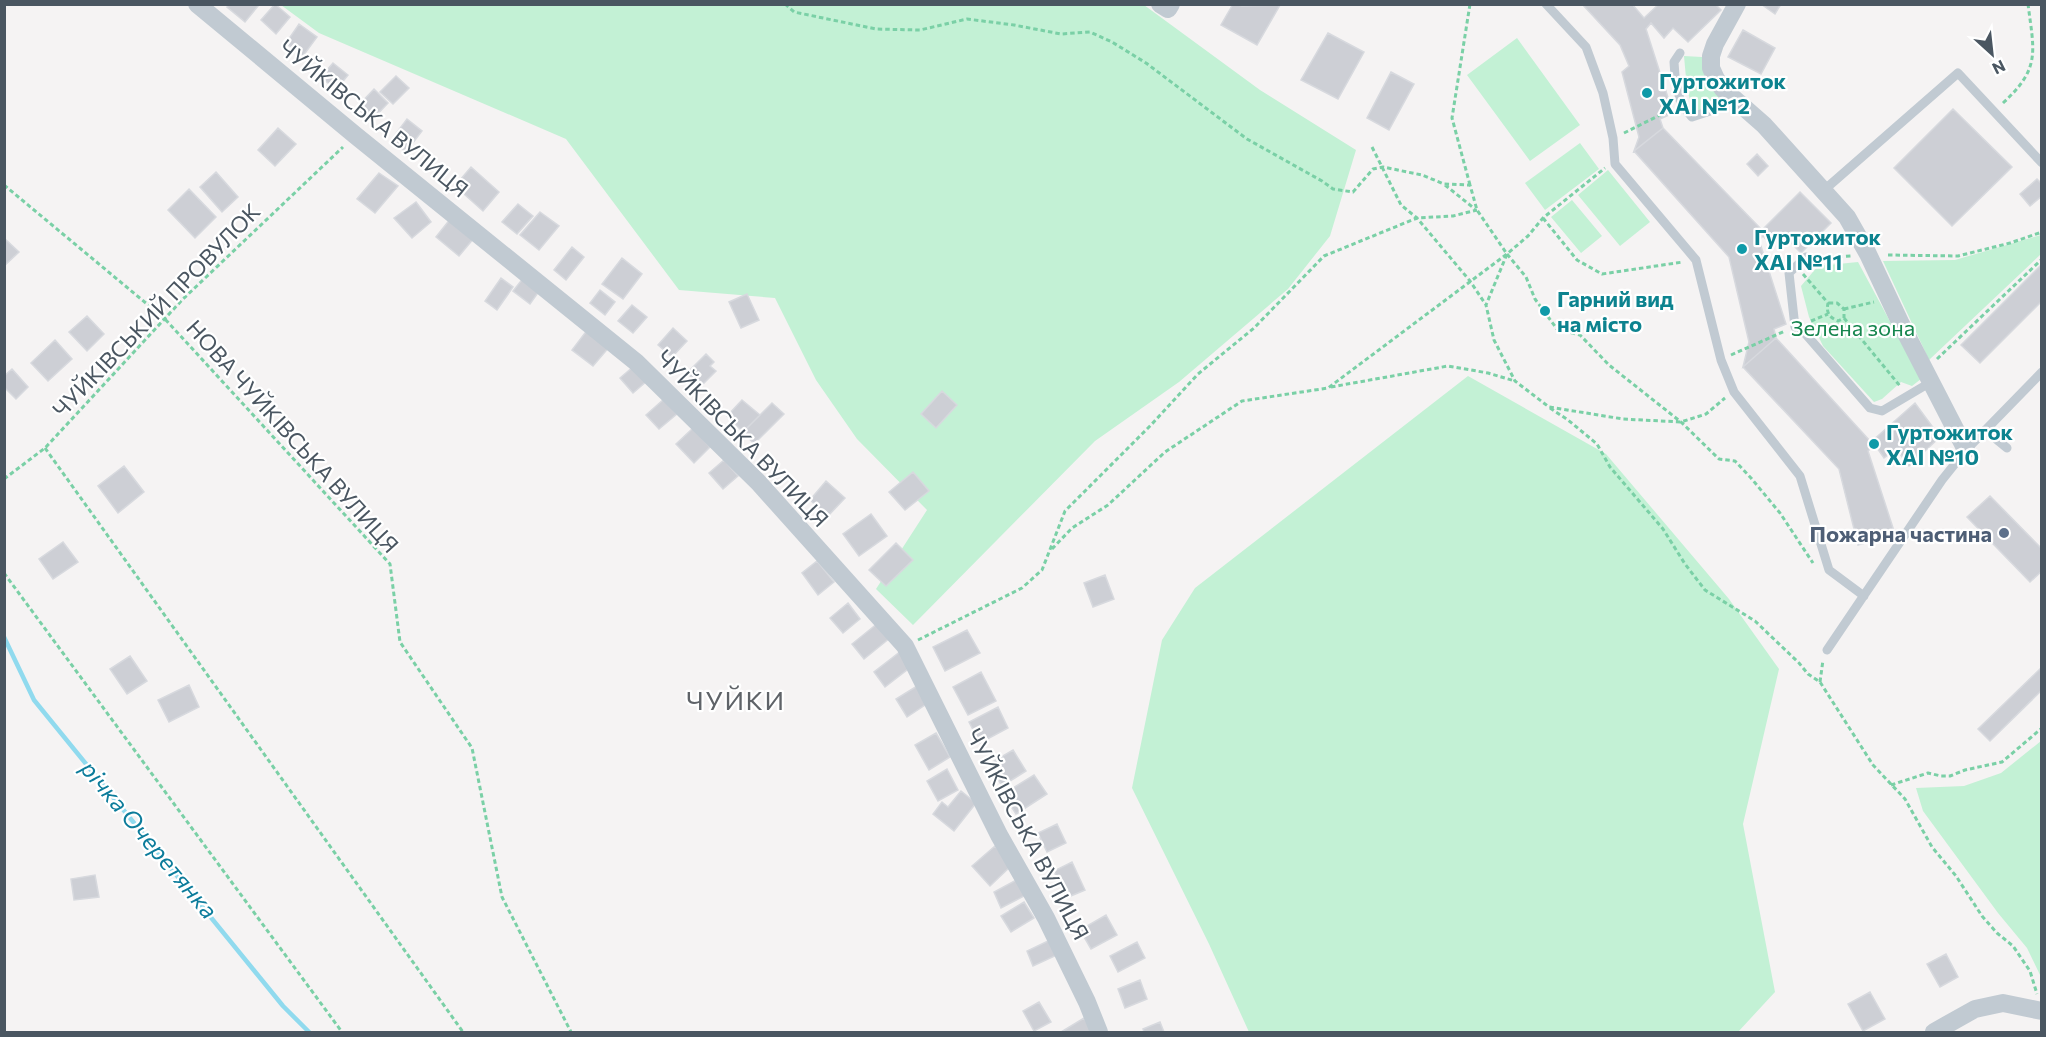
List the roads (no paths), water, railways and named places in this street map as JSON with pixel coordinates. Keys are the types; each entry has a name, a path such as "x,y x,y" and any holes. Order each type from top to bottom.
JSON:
{"street":[{"name":"ЧУЙКІВСЬКА ВУЛИЦЯ","path":"197,4 636,362 758,482 905,646 983,803 1046,918 1100,1032"},
{"path":"1737,4 1711,56 1711,68 1716,79 1732,97 1764,125 1847,217 1868,254 1966,450"},
{"path":"1934,1032 1975,1009 2003,1003 2042,1011"}],"lane":[{"path":"1546,4 1586,47 1603,93 1614,138 1615,164 1696,260 1721,360 1734,392 1800,476 1829,570 1864,596"},
{"path":"1680,53 1674,62 1681,104 1692,117 1710,111 1732,97"},
{"path":"1823,191 1958,73 2042,163"},
{"path":"1806,257 1789,273 1795,327 1796,323 1870,408 1882,411 1911,394 1928,377"},
{"path":"1827,650 1942,480 1985,429 2042,372"},
{"path":"1985,429 2007,448"}],"waterway":[{"name":"річка Очеретянка","path":"4,637 34,700 283,1006 309,1032"}],"place":[{"name":"Гуртожиток ХАІ №12","path":"1647,93"},
{"name":"Гуртожиток ХАІ №11","path":"1742,249"},
{"name":"Гарний вид на місто","path":"1545,311"},
{"name":"Гуртожиток ХАІ №10","path":"1874,444"},
{"name":"Пожарна частина","path":"2004,533"}],"district":[{"name":"ЧУЙКИ","path":"736,699"}],"park label":[{"name":"Зелена зона","path":"1853,327"}]}
